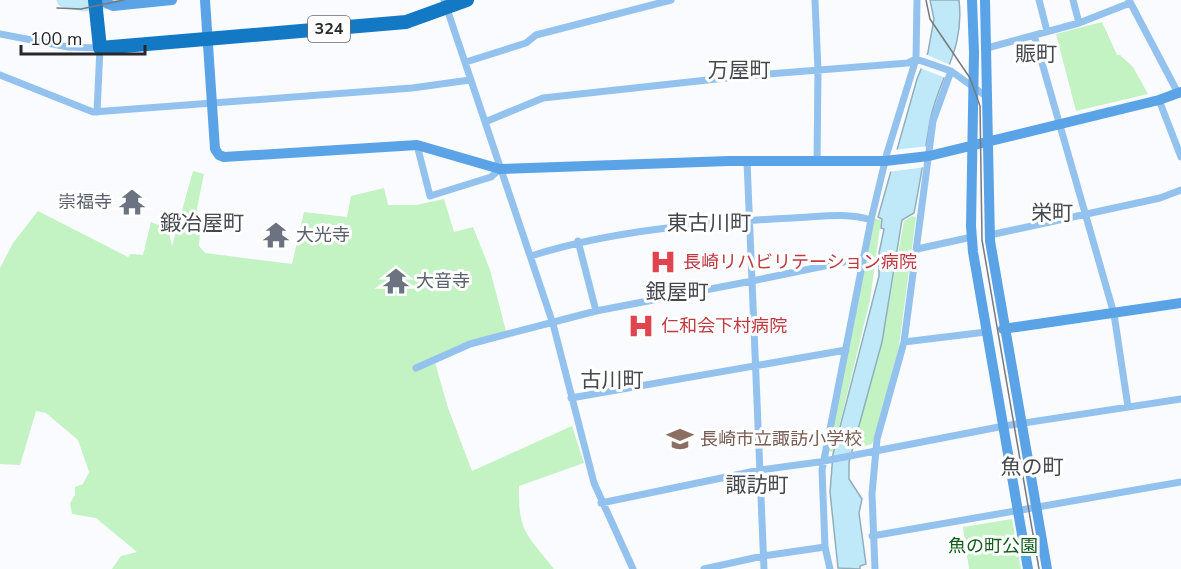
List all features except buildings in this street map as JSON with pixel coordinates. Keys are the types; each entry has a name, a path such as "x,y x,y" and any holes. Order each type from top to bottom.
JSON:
{"highway":[{"path":"97,0 99,48"},
{"name":"324","path":"99,48 406,22 445,4 467,0"}],"street":[{"path":"97,0 113,6 172,0"},
{"path":"205,0 210,40 215,149 219,155 224,157 417,145 500,169 747,161 885,161 929,156 972,146 1159,100 1179,92 1130,2 1079,23 987,48"},
{"path":"466,62 526,43 536,35 671,0"},
{"path":"815,0 818,71 817,162"},
{"path":"830,569 825,547 822,470 828,459 871,220 885,161 916,59 917,0"},
{"path":"972,0 972,237 1021,424 1047,569"},
{"path":"985,0 989,98 990,235 997,330 1005,426 1028,569"},
{"path":"1039,0 1047,31"},
{"path":"1072,0 1079,23"},
{"path":"445,4 553,324 601,503 633,569"},
{"path":"0,34 60,46 99,48 97,112"},
{"path":"1034,35 1114,314 1128,407"},
{"path":"485,122 543,98 744,76 908,63 916,59 951,71 989,98"},
{"path":"875,569 872,536 876,449 904,342 933,121 951,71"},
{"path":"0,75 97,112 213,101 412,88 470,80"},
{"path":"1159,100 1181,157"},
{"path":"417,145 430,196 491,177 500,169"},
{"path":"747,161 764,569"},
{"path":"990,235 1160,198 1181,190"},
{"path":"531,255 578,241 750,220 844,215 871,220"},
{"path":"917,249 972,237"},
{"path":"578,241 596,311"},
{"path":"416,368 470,344 596,311 863,258"},
{"path":"904,342 1181,303"},
{"path":"571,398 846,350"},
{"path":"601,503 876,449 1005,426 1181,399"},
{"path":"872,536 1181,482"},
{"path":"704,569 764,556 825,547"}],"green space":[{"path":"1102,22 1117,55 1133,67 1148,94 1076,111 1056,34"},
{"path":"193,171 204,174 195,218 200,231 199,246 205,253 292,264 304,212 347,217 351,196 384,188 388,205 416,205 444,199 454,232 473,227 490,270 506,331 434,359 448,408 472,471 572,426 584,463 519,486 520,514 526,532 554,569 112,569 121,556 137,552 96,518 72,514 70,503 75,495 75,487 83,484 89,472 78,440 46,413 36,411 20,465 0,464 0,268 13,243 38,211 128,257 131,254 143,255 151,222 168,229 172,246"},
{"path":"912,216 916,217 899,346 876,434 872,444 859,448 854,442 880,352 904,221"},
{"path":"874,218 881,220 870,300 833,452 827,451"},
{"name":"魚の町公園","path":"1012,519 1021,569 969,569 963,527"}],"water":[{"path":"930,0 959,0 958,34 930,121 914,213 902,220 882,342 849,462 849,479 862,499 859,513 866,564 860,566 860,569 838,568 830,492 833,454 879,276 879,253 884,229 881,228 882,219 878,217 917,79 928,52 934,19"}],"pier":[{"path":"925,54 953,66 946,78 920,68"},
{"path":"929,146 925,167 888,172 893,150"}],"waterway":[{"path":"64,0 83,4 117,0"}],"tram line":[{"path":"57,8 81,9 124,0"},
{"path":"926,0 930,19 970,78 980,106 982,240 1039,569"}],"place":[{"name":"崇福寺","path":"132,202"},
{"name":"大光寺","path":"276,235"},
{"name":"長崎リハビリテーション病院","path":"663,262"},
{"name":"大音寺","path":"396,281"},
{"name":"仁和会下村病院","path":"641,326"},
{"name":"長崎市立諏訪小学校","path":"680,439"}],"district":[{"name":"賑町","path":"1036,54"},
{"name":"万屋町","path":"739,70"},
{"name":"栄町","path":"1052,213"},
{"name":"鍛冶屋町","path":"202,223"},
{"name":"東古川町","path":"709,223"},
{"name":"銀屋町","path":"677,292"},
{"name":"古川町","path":"612,380"},
{"name":"魚の町","path":"1032,467"},
{"name":"諏訪町","path":"757,485"}]}
